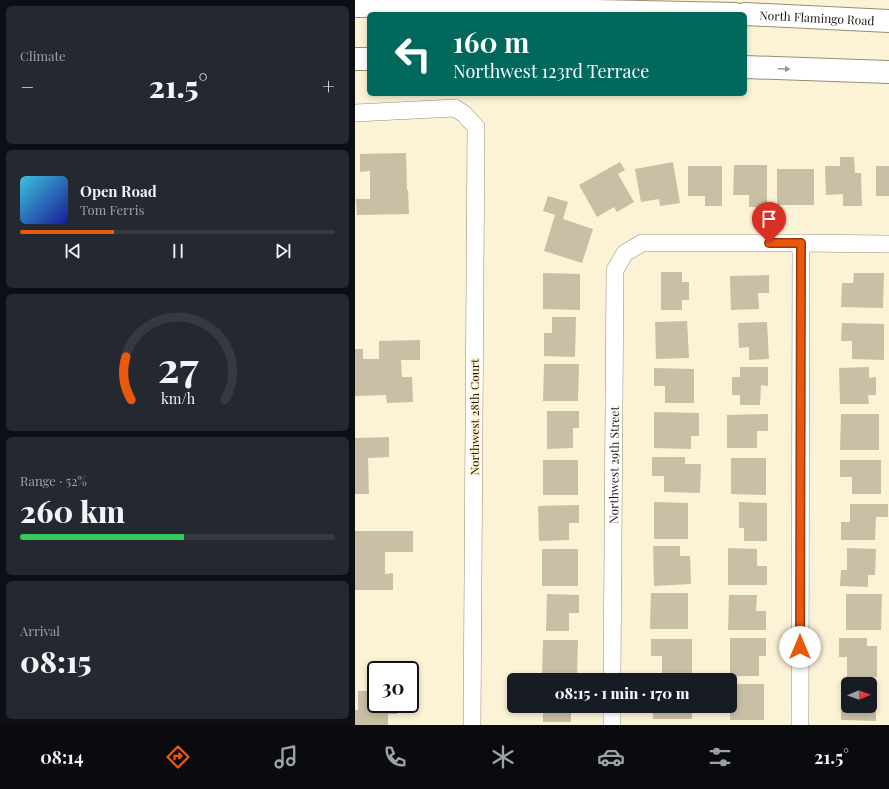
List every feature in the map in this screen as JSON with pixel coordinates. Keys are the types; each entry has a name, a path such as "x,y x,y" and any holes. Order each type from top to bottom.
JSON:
{"highway":[{"path":"355,6 477,6 547,10 641,12"},
{"name":"North Flamingo Road","path":"747,14 889,21"},
{"path":"355,59 367,59"},
{"path":"747,68 889,72"}],"street":[{"name":"Northwest 28th Court","path":"355,113 455,108 464,114 476,127 472,725"},
{"name":"Northwest 29th Street","path":"612,673 615,270 625,253 642,243 801,243"},
{"path":"800,725 801,243 889,244"},
{"path":"612,713 612,725"}],"building":[{"path":"406,153 409,214 357,215 356,199 370,199 370,171 360,172 360,154"},
{"path":"840,157 854,157 855,173 861,173 862,206 843,206 843,194 826,195 825,166 840,166"},
{"path":"620,162 625,170 618,174 634,202 617,212 614,207 597,217 579,185"},
{"path":"673,162 680,203 660,206 659,199 641,202 635,169"},
{"path":"734,165 767,165 767,207 749,207 749,195 733,195"},
{"path":"688,166 722,166 722,206 705,206 705,196 688,196"},
{"path":"876,166 889,166 889,196 876,196"},
{"path":"777,169 814,169 814,205 777,205"},
{"path":"548,196 568,202 563,219 593,229 582,263 544,251 555,215 543,211"},
{"path":"661,272 682,272 682,282 689,282 689,300 682,300 682,310 661,310"},
{"path":"543,273 580,274 580,310 543,309"},
{"path":"854,273 884,273 883,308 841,307 842,283 853,283"},
{"path":"769,275 769,293 758,293 759,309 731,310 730,276"},
{"path":"552,317 576,317 575,357 544,356 544,333 552,333"},
{"path":"687,321 689,358 656,359 655,322"},
{"path":"767,322 769,359 749,360 749,347 739,348 738,323"},
{"path":"842,323 884,324 884,360 852,359 852,341 841,341"},
{"path":"420,340 420,360 401,360 402,377 412,377 413,402 387,403 386,395 355,396 355,349 363,349 363,359 379,359 379,341"},
{"path":"544,364 579,364 578,401 543,401"},
{"path":"740,367 768,367 768,386 761,385 760,405 740,405 740,395 732,395 732,377 740,377"},
{"path":"869,367 869,378 876,377 876,395 868,395 869,404 840,404 839,368"},
{"path":"654,368 694,369 694,403 665,403 665,386 654,386"},
{"path":"547,411 579,411 579,428 573,428 573,448 547,449"},
{"path":"654,412 699,413 699,436 691,436 691,449 654,448"},
{"path":"768,414 768,431 757,431 757,448 727,448 727,415"},
{"path":"841,414 879,414 879,450 840,450"},
{"path":"389,437 389,457 368,458 369,494 355,494 355,438"},
{"path":"652,457 685,457 685,464 701,464 700,493 664,492 664,476 652,476"},
{"path":"731,458 766,458 766,495 731,494"},
{"path":"543,460 578,460 578,495 543,495"},
{"path":"840,460 881,460 881,494 852,494 852,477 840,477"},
{"path":"654,502 688,503 688,539 654,539"},
{"path":"739,502 767,503 767,541 744,541 744,528 739,528"},
{"path":"850,504 888,504 888,517 876,517 875,540 841,540 841,522 850,522"},
{"path":"579,505 579,523 569,523 569,540 539,541 538,506"},
{"path":"355,531 413,531 413,552 385,552 385,574 393,573 393,590 355,590"},
{"path":"653,546 680,546 680,556 690,556 691,584 654,586"},
{"path":"728,548 757,549 757,566 767,566 767,585 728,585"},
{"path":"847,548 876,549 875,575 868,575 868,587 840,586 841,570 847,570"},
{"path":"542,549 578,549 578,586 542,586"},
{"path":"651,593 688,593 688,629 650,629"},
{"path":"547,594 579,595 579,613 569,613 569,631 546,631"},
{"path":"846,594 882,594 881,630 846,630"},
{"path":"729,595 757,595 756,611 766,611 766,630 728,630"},
{"path":"730,638 766,638 766,656 759,656 759,676 737,676 737,673 730,673"},
{"path":"839,638 867,638 867,646 877,646 877,677 847,677 847,657 839,657"},
{"path":"651,639 692,639 692,673 662,673 662,656 651,656"},
{"path":"543,640 578,640 577,673 542,673"},
{"path":"737,684 764,684 764,720 730,720 730,713 737,713"},
{"path":"358,691 367,691 367,713 397,714 388,714 388,725 355,725 355,710 358,710"},
{"path":"543,713 571,713 571,722 543,722"},
{"path":"653,713 692,713 692,719 653,719"},
{"path":"841,713 876,713 876,721 841,720"}],"route":[{"path":"769,243 801,243 800,647"}]}
